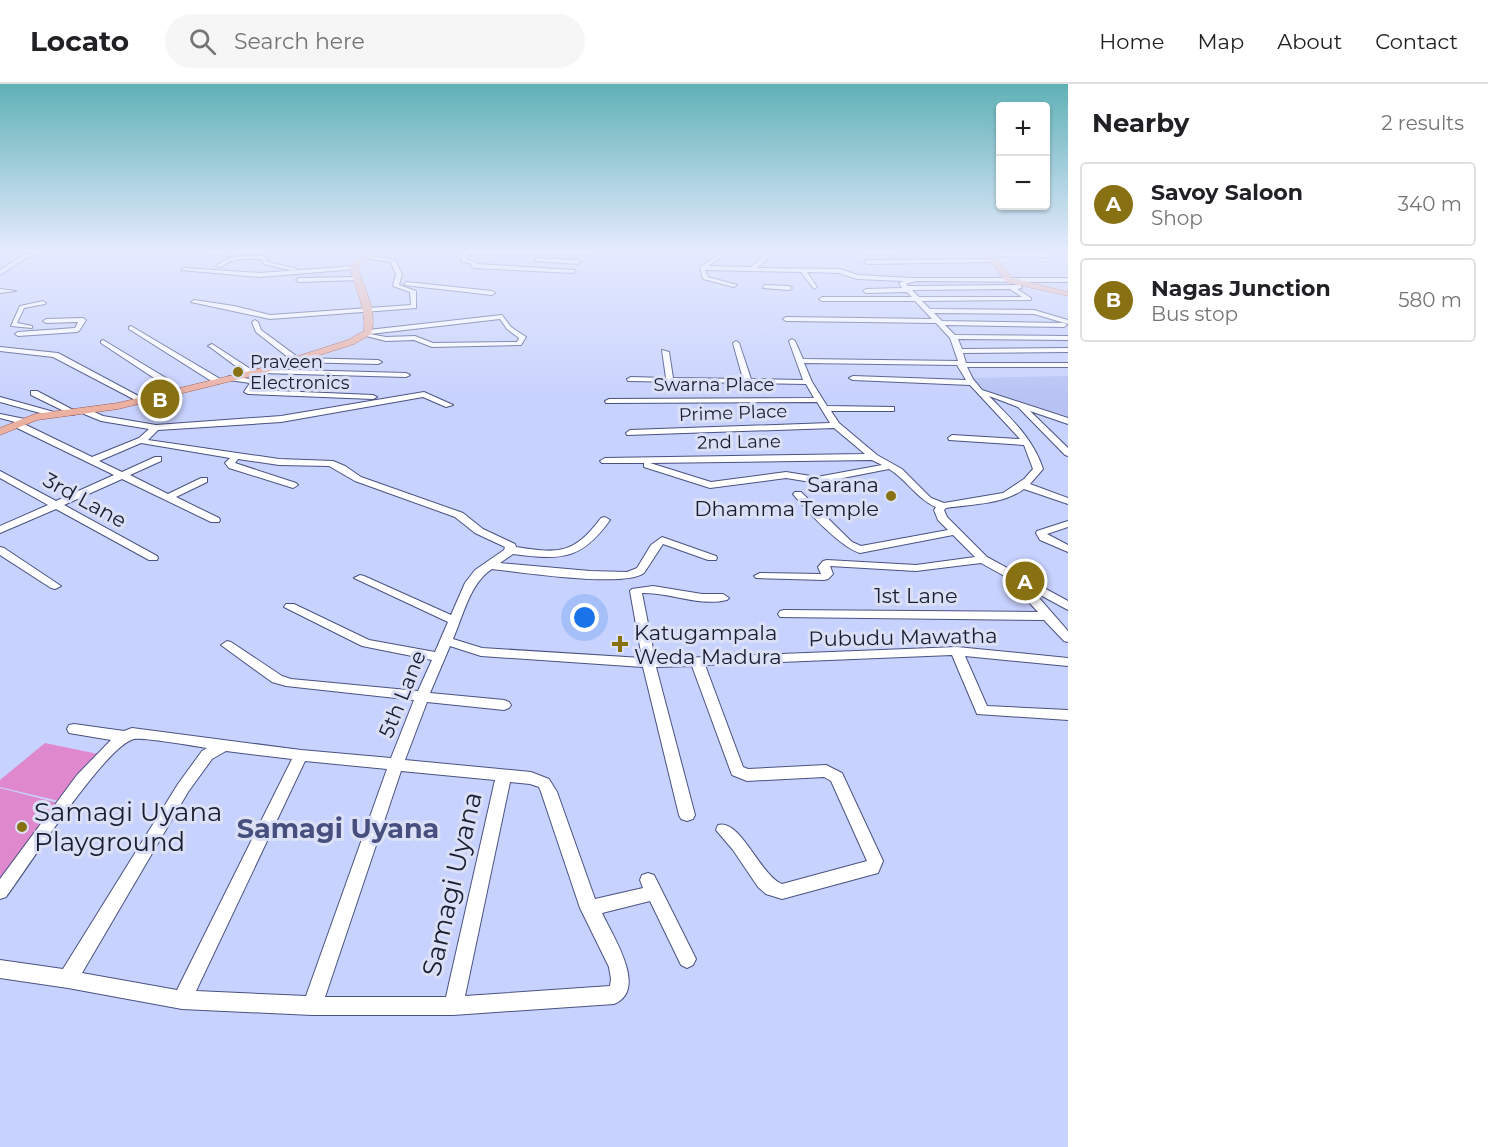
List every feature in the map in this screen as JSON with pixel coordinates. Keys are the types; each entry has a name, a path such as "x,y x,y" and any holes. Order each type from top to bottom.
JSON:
{"main road":[{"path":"0,432 19,423 51,414 87,412 142,400 219,382 297,360 366,334 367,299"}],"street":[{"path":"194,302 256,318 414,307 414,299"},
{"path":"822,299 1028,299"},
{"path":"792,341 808,382 836,425 874,458 899,471 928,500 943,506 1009,495 1026,486 1038,469 1036,460 1026,442 973,383 960,364 953,337 916,299"},
{"path":"1018,300 1037,313 1068,323"},
{"path":"43,303 22,307 13,325 24,327 65,313"},
{"path":"798,312 1037,313"},
{"path":"256,318 258,331 297,360 378,362"},
{"path":"502,318 509,328 523,337 519,344 511,345 432,345 415,338 386,339 366,334 502,318"},
{"path":"786,319 1068,323"},
{"path":"18,334 77,330 83,320 46,321"},
{"path":"366,334 488,324"},
{"path":"3,349 18,341 18,334 24,327"},
{"path":"131,328 219,382"},
{"path":"953,337 1068,338"},
{"path":"103,342 163,380 176,392"},
{"path":"736,343 748,382"},
{"path":"212,346 256,372 406,375"},
{"path":"3,349 56,355 142,400"},
{"path":"958,351 1068,350"},
{"path":"665,352 670,380"},
{"path":"800,361 1068,365"},
{"path":"232,378 255,382 248,392 394,398"},
{"path":"853,378 973,383"},
{"path":"631,379 808,382"},
{"path":"981,391 1068,421"},
{"path":"34,393 75,412"},
{"path":"87,412 101,418 156,428 281,419 424,394 448,405"},
{"path":"0,399 51,414"},
{"name":"Swarna Place","path":"609,400 820,400"},
{"path":"1019,404 1068,453"},
{"path":"825,408 891,409"},
{"path":"0,416 19,423 91,461 215,520"},
{"name":"Prime Place","path":"630,433 836,425"},
{"path":"91,461 142,440 156,428"},
{"path":"952,438 1026,442"},
{"path":"142,440 151,444 235,457 279,462 323,462 337,465 363,481 459,515 479,531 511,546 512,550"},
{"path":"235,457 230,463 232,466 293,484"},
{"name":"2nd Lane","path":"605,461 874,458"},
{"path":"0,530 159,459"},
{"path":"635,461 710,485 786,475 817,480 888,467"},
{"name":"3rd Lane","path":"0,474 153,558"},
{"path":"167,498 204,480"},
{"path":"1026,486 1068,501"},
{"path":"798,494 848,544 860,550 954,532"},
{"path":"943,506 939,510 942,518 983,559 1068,606"},
{"path":"446,641 474,577 512,550 575,551 586,544 605,520"},
{"path":"1068,524 1041,533 1044,538 1068,549"},
{"path":"490,566 593,575 632,574 640,571 647,557 662,540 712,558"},
{"path":"0,550 55,586"},
{"path":"760,576 824,577 827,574 824,567 827,563 916,568 983,559"},
{"path":"360,578 455,621"},
{"path":"1023,583 1030,597 1068,638"},
{"path":"687,815 649,663 636,591 654,589 691,598 723,598"},
{"path":"290,607 366,643 440,657"},
{"name":"1st Lane","path":"784,614 1047,616"},
{"name":"Pubudu Mawatha","path":"446,641 481,652 649,663 957,651 1068,662"},
{"name":"5th Lane","path":"397,763 446,641"},
{"path":"227,645 277,679 291,683 504,705"},
{"path":"957,651 982,711 1068,715"},
{"path":"697,662 737,771 747,775 826,771 837,777 875,861 872,868 782,892 772,890 724,830"},
{"name":"Samagi Uyana","path":"0,969 182,1000 312,1006 453,1006 614,996 620,990 621,981 618,968 589,908 546,785 531,778 301,755 132,732 122,736 74,729"},
{"path":"0,892 96,761 122,736"},
{"path":"68,979 183,788 207,755 226,745"},
{"path":"182,1000 301,755"},
{"path":"312,1006 397,763"},
{"name":"Samagi Uyana","path":"453,1006 504,775"},
{"path":"589,908 650,887 687,959"}],"shaded area":[{"path":"1068,376 1068,419 986,392 972,378"},
{"path":"45,743 98,754 63,802 0,787 0,780"},
{"name":"Samagi Uyana Playground","path":"0,788 62,804 0,881"}],"place":[{"name":"Praveen Electronics","path":"238,372"},
{"name":"Nagas Junction","path":"160,399"},
{"name":"Sarana Dhamma Temple","path":"891,496"},
{"name":"Savoy Saloon","path":"1025,581"},
{"name":"Katugampala Weda Madura","path":"620,644"},
{"name":"Samagi Uyana Playground","path":"22,827"}],"district":[{"name":"Samagi Uyana","path":"338,828"}]}
